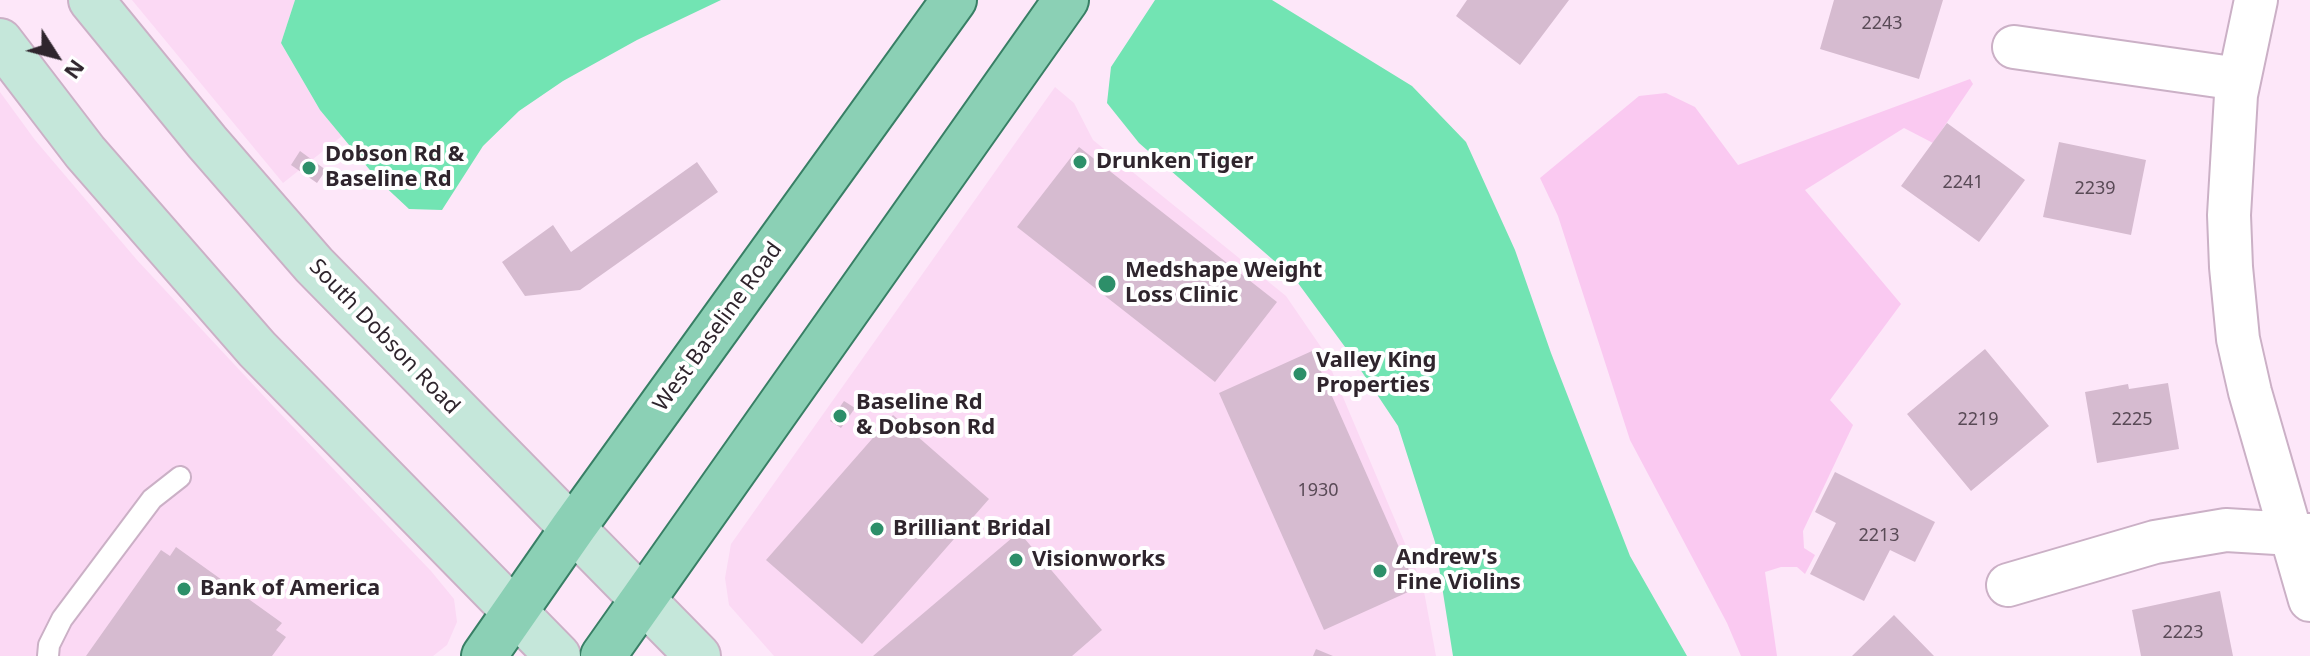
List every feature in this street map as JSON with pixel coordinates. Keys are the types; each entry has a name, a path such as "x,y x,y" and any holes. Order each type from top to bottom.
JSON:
{"main road":[{"name":"South Dobson Road","path":"91,0 207,142 314,265 698,656"},
{"name":"West Baseline Road","path":"484,656 514,610 954,0"},
{"path":"603,656 1066,0"},
{"path":"0,41 85,152 257,349 558,656"}],"street":[{"path":"2256,0 2236,95 2229,215 2238,339 2266,453 2300,534 2310,600"},
{"path":"2014,47 2239,79"},
{"path":"2008,585 2155,542 2226,530 2300,534"}],"lane":[{"path":"48,656 49,645 62,619 152,499 180,477"}],"shaded area":[{"path":"132,0 295,0 281,43 320,110 342,136 283,183"},
{"path":"295,0 721,0 637,40 563,81 519,111 483,146 442,210 409,209 379,181 320,110 281,43"},
{"path":"1155,0 1272,0 1412,86 1466,142 1515,250 1551,353 1630,556 1687,656 1453,656 1435,542 1398,426 1295,279 1139,143 1107,103 1111,67"},
{"path":"1970,79 1973,84 1933,143 1904,128 1805,190 1901,304 1830,400 1853,425 1803,531 1804,548 1815,555 1805,574 1797,567 1781,567 1765,572 1777,656 1741,656 1727,623 1630,440 1558,216 1540,178 1639,96 1666,93 1695,107 1738,165"},
{"path":"1055,87 1074,103 1093,140 1286,296 1323,350 1423,586 1436,656 774,656 729,605 725,578 731,544"},
{"path":"0,92 35,140 137,260 454,599 457,622 447,645 433,656 0,656"}],"building":[{"path":"1467,0 1569,0 1520,65 1456,16"},
{"path":"1834,0 1943,0 1919,79 1820,49"},
{"path":"1947,123 2025,180 1979,242 1901,186"},
{"path":"2059,142 2146,160 2131,235 2043,217"},
{"path":"1079,147 1277,302 1215,382 1017,227"},
{"path":"300,151 326,170 317,183 291,165"},
{"path":"697,162 718,192 580,290 525,296 502,262 553,225 571,252"},
{"path":"1985,349 2049,426 1971,491 1907,414"},
{"path":"1312,351 1417,588 1324,630 1219,393"},
{"path":"2168,383 2179,449 2097,463 2085,392 2128,384 2129,389"},
{"path":"844,401 855,408 841,428 830,421"},
{"name":"Brilliant Bridal","path":"893,415 989,499 862,644 766,560"},
{"path":"1835,472 1935,522 1915,562 1890,550 1864,601 1810,574 1836,523 1815,512"},
{"path":"1019,532 1102,630 1072,656 873,656"},
{"name":"Bank of America","path":"176,547 282,623 276,630 286,637 272,656 86,656 161,550 170,556"},
{"path":"2220,591 2233,656 2141,656 2132,610"},
{"path":"1894,615 1934,656 1852,656"},
{"path":"1316,649 1333,656 1313,656"}],"place":[{"name":"Drunken Tiger","path":"1080,162"},
{"name":"Dobson Rd & Baseline Rd","path":"309,168"},
{"name":"Medshape Weight Loss Clinic","path":"1107,284"},
{"name":"Valley King Properties","path":"1300,374"},
{"name":"Baseline Rd & Dobson Rd","path":"840,416"},
{"name":"Brilliant Bridal","path":"877,529"},
{"name":"Visionworks","path":"1016,560"},
{"name":"Andrew's Fine Violins","path":"1380,571"},
{"name":"Bank of America","path":"184,589"}]}
